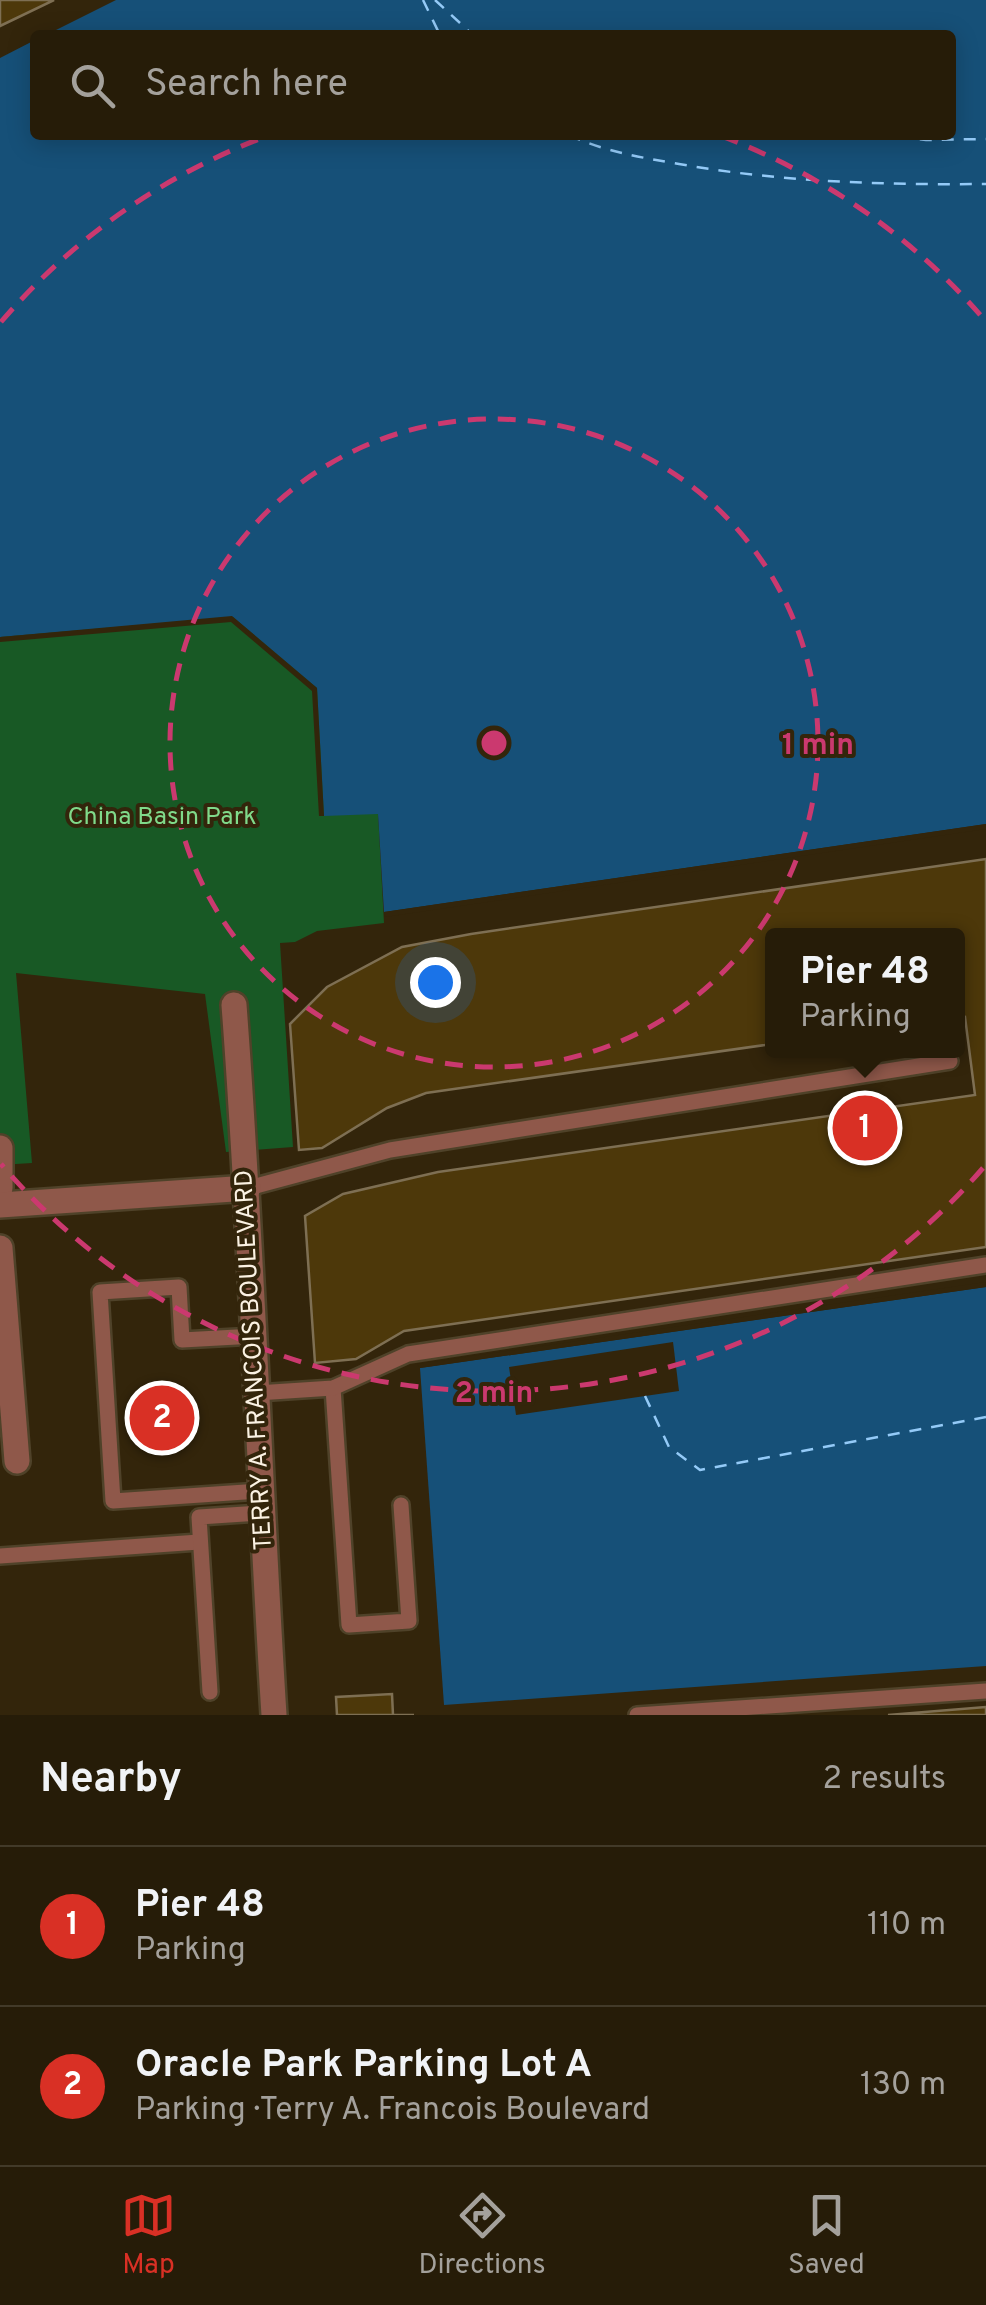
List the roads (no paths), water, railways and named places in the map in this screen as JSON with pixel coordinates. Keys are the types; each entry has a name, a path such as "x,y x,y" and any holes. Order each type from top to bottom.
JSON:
{"street":[{"name":"TERRY A. FRANCOIS BOULEVARD","path":"234,1005 248,1188 260,1502 274,1715"},
{"path":"0,1148 0,1188"},
{"path":"0,1205 248,1188"},
{"path":"0,1248 17,1461"}],"lane":[{"path":"248,1188 390,1150 950,1061"},
{"path":"257,1393 333,1388 408,1354 986,1265"},
{"path":"254,1336 182,1340 179,1287 100,1292 112,1502 260,1502"},
{"path":"333,1388 349,1625 409,1621 401,1505"},
{"path":"210,1692 199,1517 260,1502"},
{"path":"0,1556 199,1542"},
{"path":"636,1715 986,1691"}],"water":[{"path":"116,0 986,0 986,824 384,912 378,814 324,816 317,688 233,617 0,637 0,58 30,43 30,140 956,140 956,30 56,30"},
{"path":"986,1287 986,1666 444,1705 420,1368"}],"place":[{"name":"Pier 48","path":"865,1128"},
{"name":"Oracle Park Parking Lot A","path":"162,1418"}],"park label":[{"name":"China Basin Park","path":"162,818"}]}
